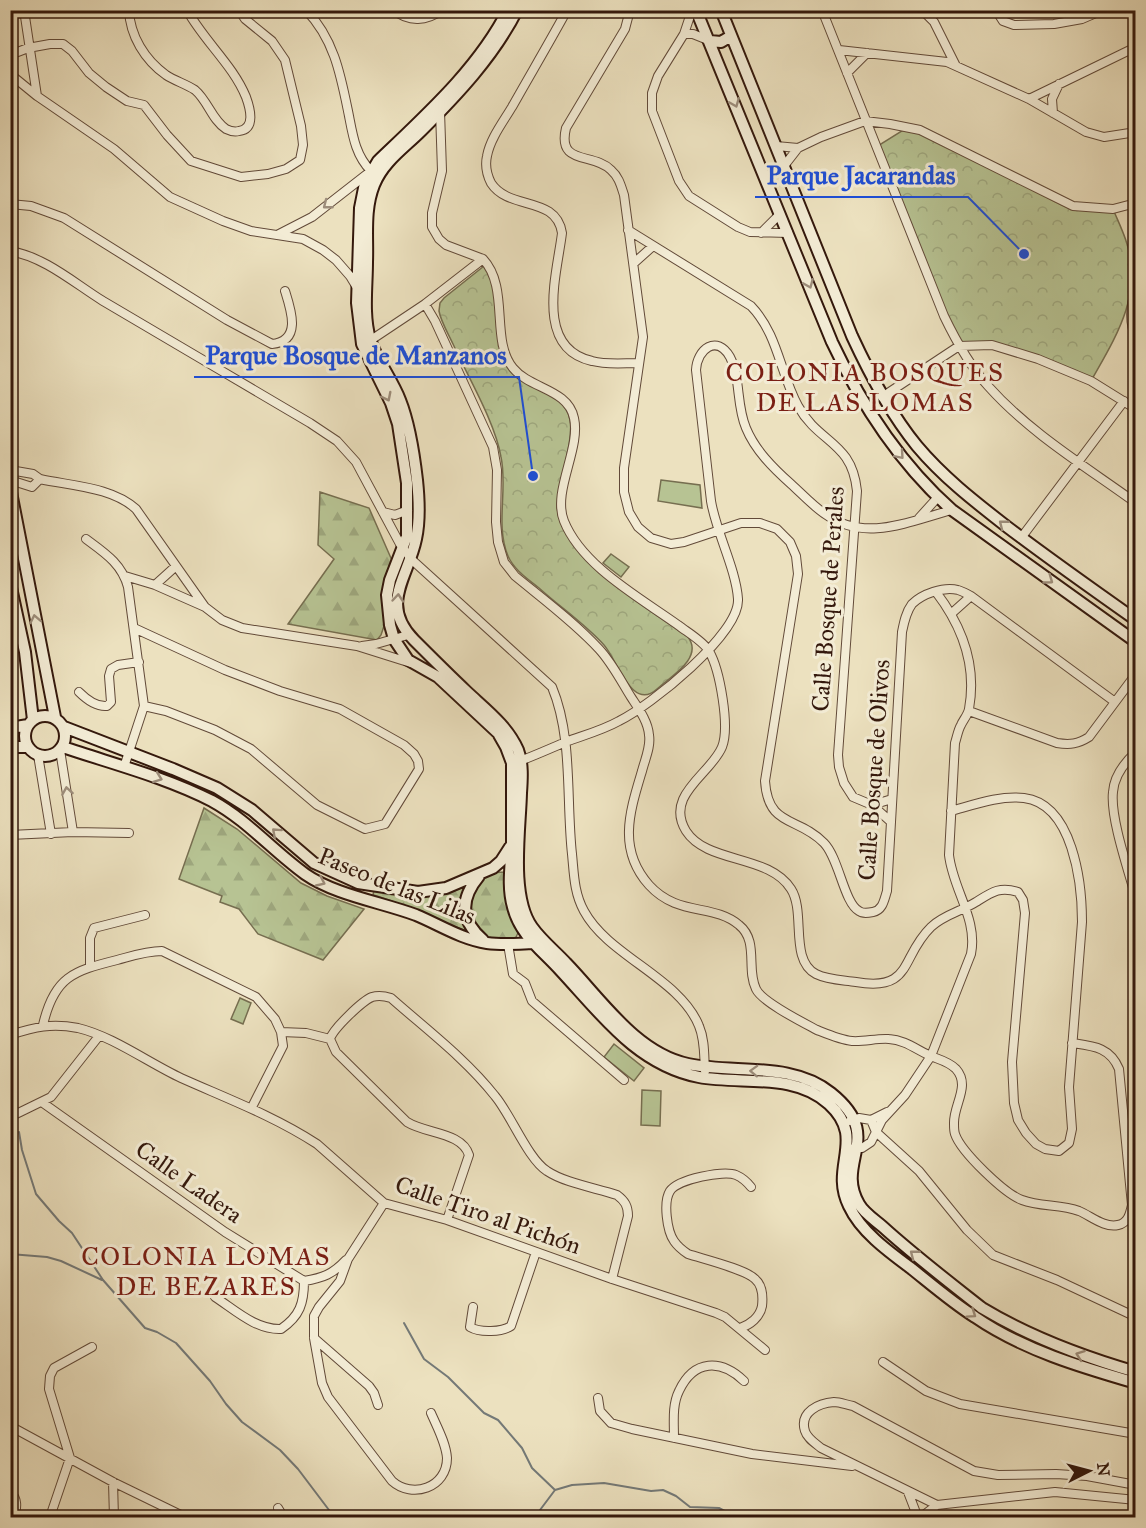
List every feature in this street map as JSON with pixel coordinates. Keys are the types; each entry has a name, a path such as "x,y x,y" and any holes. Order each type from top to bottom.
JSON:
{"street":[{"path":"24,10 37,96"},
{"path":"129,10 130,23 139,48 165,75 195,90 209,106 217,121 227,130 243,131 248,127 251,119 237,78 198,29 188,10"},
{"path":"10,55 28,48 63,44 72,51 88,73 106,87 127,100 144,105 167,135 192,161 241,177 268,174 286,169 300,160 303,145 301,126 285,60 272,41 245,19 239,10"},
{"path":"306,10 321,28 333,52 340,71 355,145 362,161 371,171"},
{"path":"394,10 403,17 417,20 432,18 442,10"},
{"path":"412,664 394,639 388,618 387,595 390,580 407,536 407,483 398,424 391,403 362,344 359,332 357,288 365,183 378,161 431,110 461,76 494,33 508,10"},
{"path":"517,10 501,38 481,65 440,111 385,165 364,207 367,301 371,340 400,399 407,421 417,482 417,537 411,559 400,583 397,602 399,616 411,637 505,727 515,743 517,762 515,867 510,884 513,909 519,924 533,943 606,1022 632,1044 664,1066 705,1072 774,1072 804,1079 829,1091 850,1122 853,1147 852,1178 857,1201 861,1207 904,1246 982,1308 1000,1319 1082,1356 1136,1372"},
{"path":"567,10 494,139 487,156 487,173 492,183 503,194 548,210 559,222 562,232 552,309 554,323 563,343 580,357 594,362 638,363"},
{"name":"Calle Bosque de Olivos","path":"630,10 625,29 566,128 563,139 566,148 573,155 599,162 610,169 620,180 624,195 643,326 642,349 638,363 624,468 624,492 629,512 638,527 651,538 671,544 684,542 741,523 760,523 777,530 790,542 796,556 798,574 765,780 766,796 771,807 779,816 816,835 826,845 834,858 851,901 858,911 867,913 877,911 884,903 887,891 902,632 905,617 912,604 936,592"},
{"path":"694,10 684,34 658,76 652,93 652,111 679,181 689,196 738,227 750,232 788,233"},
{"path":"694,10 710,41 832,342 856,392 880,431 952,510 1136,642"},
{"path":"721,10 852,336 882,397 918,447 977,504 1136,620"},
{"path":"822,10 944,316 959,346 988,385 1039,433 1136,503"},
{"path":"922,10 934,22 956,66"},
{"path":"996,10 1003,21 1014,25 1054,24 1082,19 1103,10"},
{"path":"684,34 693,34 710,41 721,42 731,36"},
{"path":"936,61 945,44"},
{"path":"1029,99 1136,47"},
{"path":"839,50 947,62 1029,99 1086,132 1104,137 1136,132"},
{"path":"847,73 867,53"},
{"path":"721,69 722,63 728,56 734,54 740,58"},
{"path":"10,74 37,96 114,149 170,197 251,231 303,239 324,250 341,265 357,288"},
{"path":"1053,113 1052,99 1059,84"},
{"path":"440,111 442,171 432,213 432,227 439,239 446,245 483,259 491,269 504,346 511,364 520,374 564,400 570,408 575,430 561,507 565,522 595,565 708,650 724,706 724,741 713,761 690,786 683,798 681,813 685,829 692,838 704,846 765,868 779,876 790,887 796,900 802,958 808,969 829,978 874,985 886,984 904,970 921,938 932,925 995,891 1007,888 1018,892 1023,900 1024,932 1012,1084 1018,1119 1026,1133 1036,1144 1045,1149 1059,1151 1069,1143 1072,1129 1069,1087 1082,922 1082,895 1076,866 1064,829 1053,813 1040,803 1025,798 1000,800 951,811"},
{"path":"784,166 798,148 865,121 920,130 1073,206 1113,209 1136,203"},
{"path":"776,146 798,148"},
{"path":"279,234 312,217 371,171"},
{"path":"10,204 31,206 64,218 226,320 272,345 286,340 292,329 293,320 285,291"},
{"path":"761,233 780,214"},
{"name":"Calle Bosque de Perales","path":"628,230 751,306 771,333 799,407 808,421 842,451 849,461 855,475 857,491 837,755 838,767 853,797 872,806 890,821"},
{"path":"634,263 654,246"},
{"path":"10,251 42,261 99,298 337,441 356,462 403,549 411,559 552,687 558,702 566,742 576,894 594,926 673,991 693,1015 703,1040 705,1072"},
{"path":"371,340 425,304 483,259"},
{"path":"1136,289 1131,322 1136,339"},
{"path":"425,304 440,331 493,447 497,470 496,532 504,562 515,576 599,649 611,664 639,710 650,733 628,828 630,845 636,863 648,884 664,898 684,908 730,918 742,927 749,939 752,976 756,991 767,1000 817,1029 838,1037 852,1041 890,1038 904,1041 931,1056 946,1061 956,1069 962,1080 962,1091 954,1115 955,1134 969,1155 1016,1198 1030,1203 1077,1211 1106,1225 1122,1224 1129,1217 1132,1206 1119,1069 1115,1058 1105,1051 1090,1045 1072,1043"},
{"path":"824,321 836,321 843,313"},
{"path":"832,342 841,334 852,336"},
{"path":"517,762 619,722 654,701 708,650 736,613 738,600 711,501 696,370 697,358 703,349 714,345 724,349 735,371 746,429 758,450 783,477 825,514 840,523 880,529 952,510"},
{"path":"882,397 959,346 992,345 1014,350 1091,381 1136,409"},
{"path":"1021,538 1124,401"},
{"path":"10,470 33,474 40,479 114,494 126,500 136,509 206,607 222,620 242,628 357,646 412,664 438,676 498,733 517,762 512,844 522,906 528,920 540,937 567,963 613,1015 637,1037 668,1058 705,1072"},
{"path":"10,480 32,487 40,479"},
{"path":"10,487 55,717 64,727 66,734 62,749 73,832"},
{"path":"918,519 938,497"},
{"path":"383,512 395,515 408,510"},
{"path":"86,539 110,557 125,576 134,628 144,706 124,767"},
{"path":"154,585 176,566"},
{"path":"125,576 154,585 206,607"},
{"path":"10,584 25,652 30,723 25,740 28,747 39,755 50,756 62,749"},
{"path":"853,1147 865,1147 871,1142 882,1120 917,1079 931,1056 971,954 972,928 951,872 949,847 955,743 960,727 969,711 969,657 952,613 936,592 948,589 959,590 971,596 1115,702"},
{"path":"952,613 971,596"},
{"path":"134,628 225,670 280,691 340,709 404,745 418,760 419,769 385,824 365,829 317,804 251,749 186,718 144,706"},
{"path":"357,646 411,637"},
{"path":"381,654 401,651 411,637"},
{"path":"25,652 32,652 41,647"},
{"path":"79,692 87,700 107,706 111,702 109,676 111,669 118,665 139,662"},
{"path":"969,711 1057,743 1068,745 1080,743 1089,737 1136,674"},
{"path":"10,728 30,723 43,715 55,717"},
{"name":"Paseo de las Lilas","path":"64,727 195,778 230,795 252,810 314,864 350,880 395,889 427,891 446,888 483,873 515,867"},
{"path":"10,747 28,747"},
{"name":"Paseo de las Lilas","path":"62,749 179,786 223,807 317,881 418,916 450,932 487,943 533,943"},
{"path":"1136,752 1116,777 1112,794 1114,817 1136,898"},
{"path":"39,755 51,834"},
{"path":"872,806 892,799"},
{"path":"10,835 73,832 129,833"},
{"name":"Paseo de las Lilas","path":"483,873 501,861 512,844"},
{"path":"483,873 467,892 465,910 471,927 487,943"},
{"path":"90,966 90,938 93,928 145,915"},
{"path":"508,944 513,974 525,983 532,1001 624,1080"},
{"path":"44,1025 48,1005 69,975 90,966 151,951 162,951 256,997 271,1013 281,1032 283,1046 252,1107"},
{"path":"330,1039 334,1031 368,998 377,996 391,998 480,1077 497,1098 545,1170 556,1176 617,1195 624,1200 628,1207 628,1216 612,1279"},
{"name":"Calle Tiro al Pichón","path":"10,1035 44,1025 80,1029 99,1036 181,1077 252,1107 317,1144 384,1203 447,1220 612,1279 716,1312 740,1328 765,1350"},
{"path":"281,1032 313,1034 330,1039 336,1052 407,1122 460,1141 467,1148 469,1155 447,1220"},
{"path":"10,1117 43,1103 51,1097 99,1036"},
{"name":"Calle Ladera","path":"43,1103 225,1232 304,1281"},
{"path":"850,1122 871,1120 891,1110"},
{"path":"871,1120 876,1132 919,1172 967,1230 993,1255 1057,1280 1136,1317"},
{"path":"871,1142 891,1147"},
{"path":"853,1147 842,1178 849,1206 870,1234 897,1258 975,1317 997,1330 1076,1365 1136,1383"},
{"path":"740,1328 747,1326 755,1319 761,1308 760,1287 755,1278 688,1254 680,1248 673,1240 669,1230 667,1201 670,1191 676,1185 715,1174 736,1175 751,1187"},
{"path":"215,1296 260,1326 271,1330 281,1329 299,1313 304,1299 304,1281 333,1274 348,1259 384,1203"},
{"path":"473,1307 470,1327 474,1330 505,1330 512,1326 536,1252"},
{"path":"348,1259 340,1281 314,1316 314,1338 321,1383 328,1397 397,1486 417,1490 430,1487 440,1479 445,1470 447,1459 445,1446 431,1413"},
{"path":"314,1338 369,1386 378,1405"},
{"path":"52,1511 70,1458 49,1389 50,1376 54,1368 92,1347"},
{"path":"884,1362 926,1391 960,1404 1136,1434"},
{"path":"674,1438 674,1411 679,1391 699,1368 708,1365 722,1366 734,1372 744,1381"},
{"path":"598,1398 600,1411 611,1423 632,1430 752,1454 855,1467"},
{"path":"936,1505 820,1448 810,1439 805,1430 805,1418 810,1409 821,1404 836,1402 861,1410 974,1471 998,1475 1087,1476 1136,1485"},
{"path":"10,1426 113,1482 187,1518"},
{"path":"113,1482 114,1518"},
{"path":"10,1491 17,1503 14,1518"},
{"path":"908,1492 919,1518 936,1505 1055,1491 1136,1500"},
{"path":"278,1508 284,1518"}],"green space":[{"path":"908,127 1073,206 1113,209 1127,244 1132,281 1124,316 1091,381 1011,350 959,346 876,147"},
{"path":"484,266 494,290 499,344 509,368 524,381 560,403 567,410 570,420 570,439 557,507 562,526 574,545 609,581 688,637 692,645 689,660 677,673 648,694 640,694 633,689 597,637 522,574 508,556 502,532 503,469 498,443 439,311 440,303 444,298"},
{"path":"661,480 700,485 702,508 658,501"},
{"path":"320,492 369,508 394,565 384,626 377,640 288,624 334,559 318,545"},
{"path":"611,554 629,567 621,577 603,563"},
{"path":"204,808 237,829 301,883 327,896 364,909 323,960 258,934 239,909 220,902 222,896 179,879"},
{"path":"507,872 518,933 515,939 489,939 474,923 470,904 486,875"},
{"path":"466,885 462,895 471,932 373,895 374,890"},
{"path":"240,998 251,1003 243,1024 231,1019"},
{"path":"614,1044 644,1068 634,1081 604,1057"},
{"path":"642,1090 661,1091 660,1126 641,1125"}],"waterway":[{"path":"19,1132 22,1150 36,1194 72,1233 103,1280 145,1328 176,1343 242,1422 280,1450 298,1469 335,1518"},
{"path":"10,1254 47,1257 102,1280"},
{"path":"404,1323 424,1359 448,1377 484,1413 498,1420 522,1448 532,1468 555,1490"},
{"path":"534,1518 555,1490 572,1485 604,1483 651,1491 663,1490 676,1496 690,1507 719,1508 732,1515 754,1518"}],"place":[{"name":"Parque Jacarandas","path":"1024,254"},
{"name":"Parque Bosque de Manzanos","path":"533,476"}],"district":[{"name":"COLONIA BOSQUES DE LAS LOMAS","path":"865,387"},
{"name":"COLONIA LOMAS DE BEZARES","path":"206,1271"}]}
